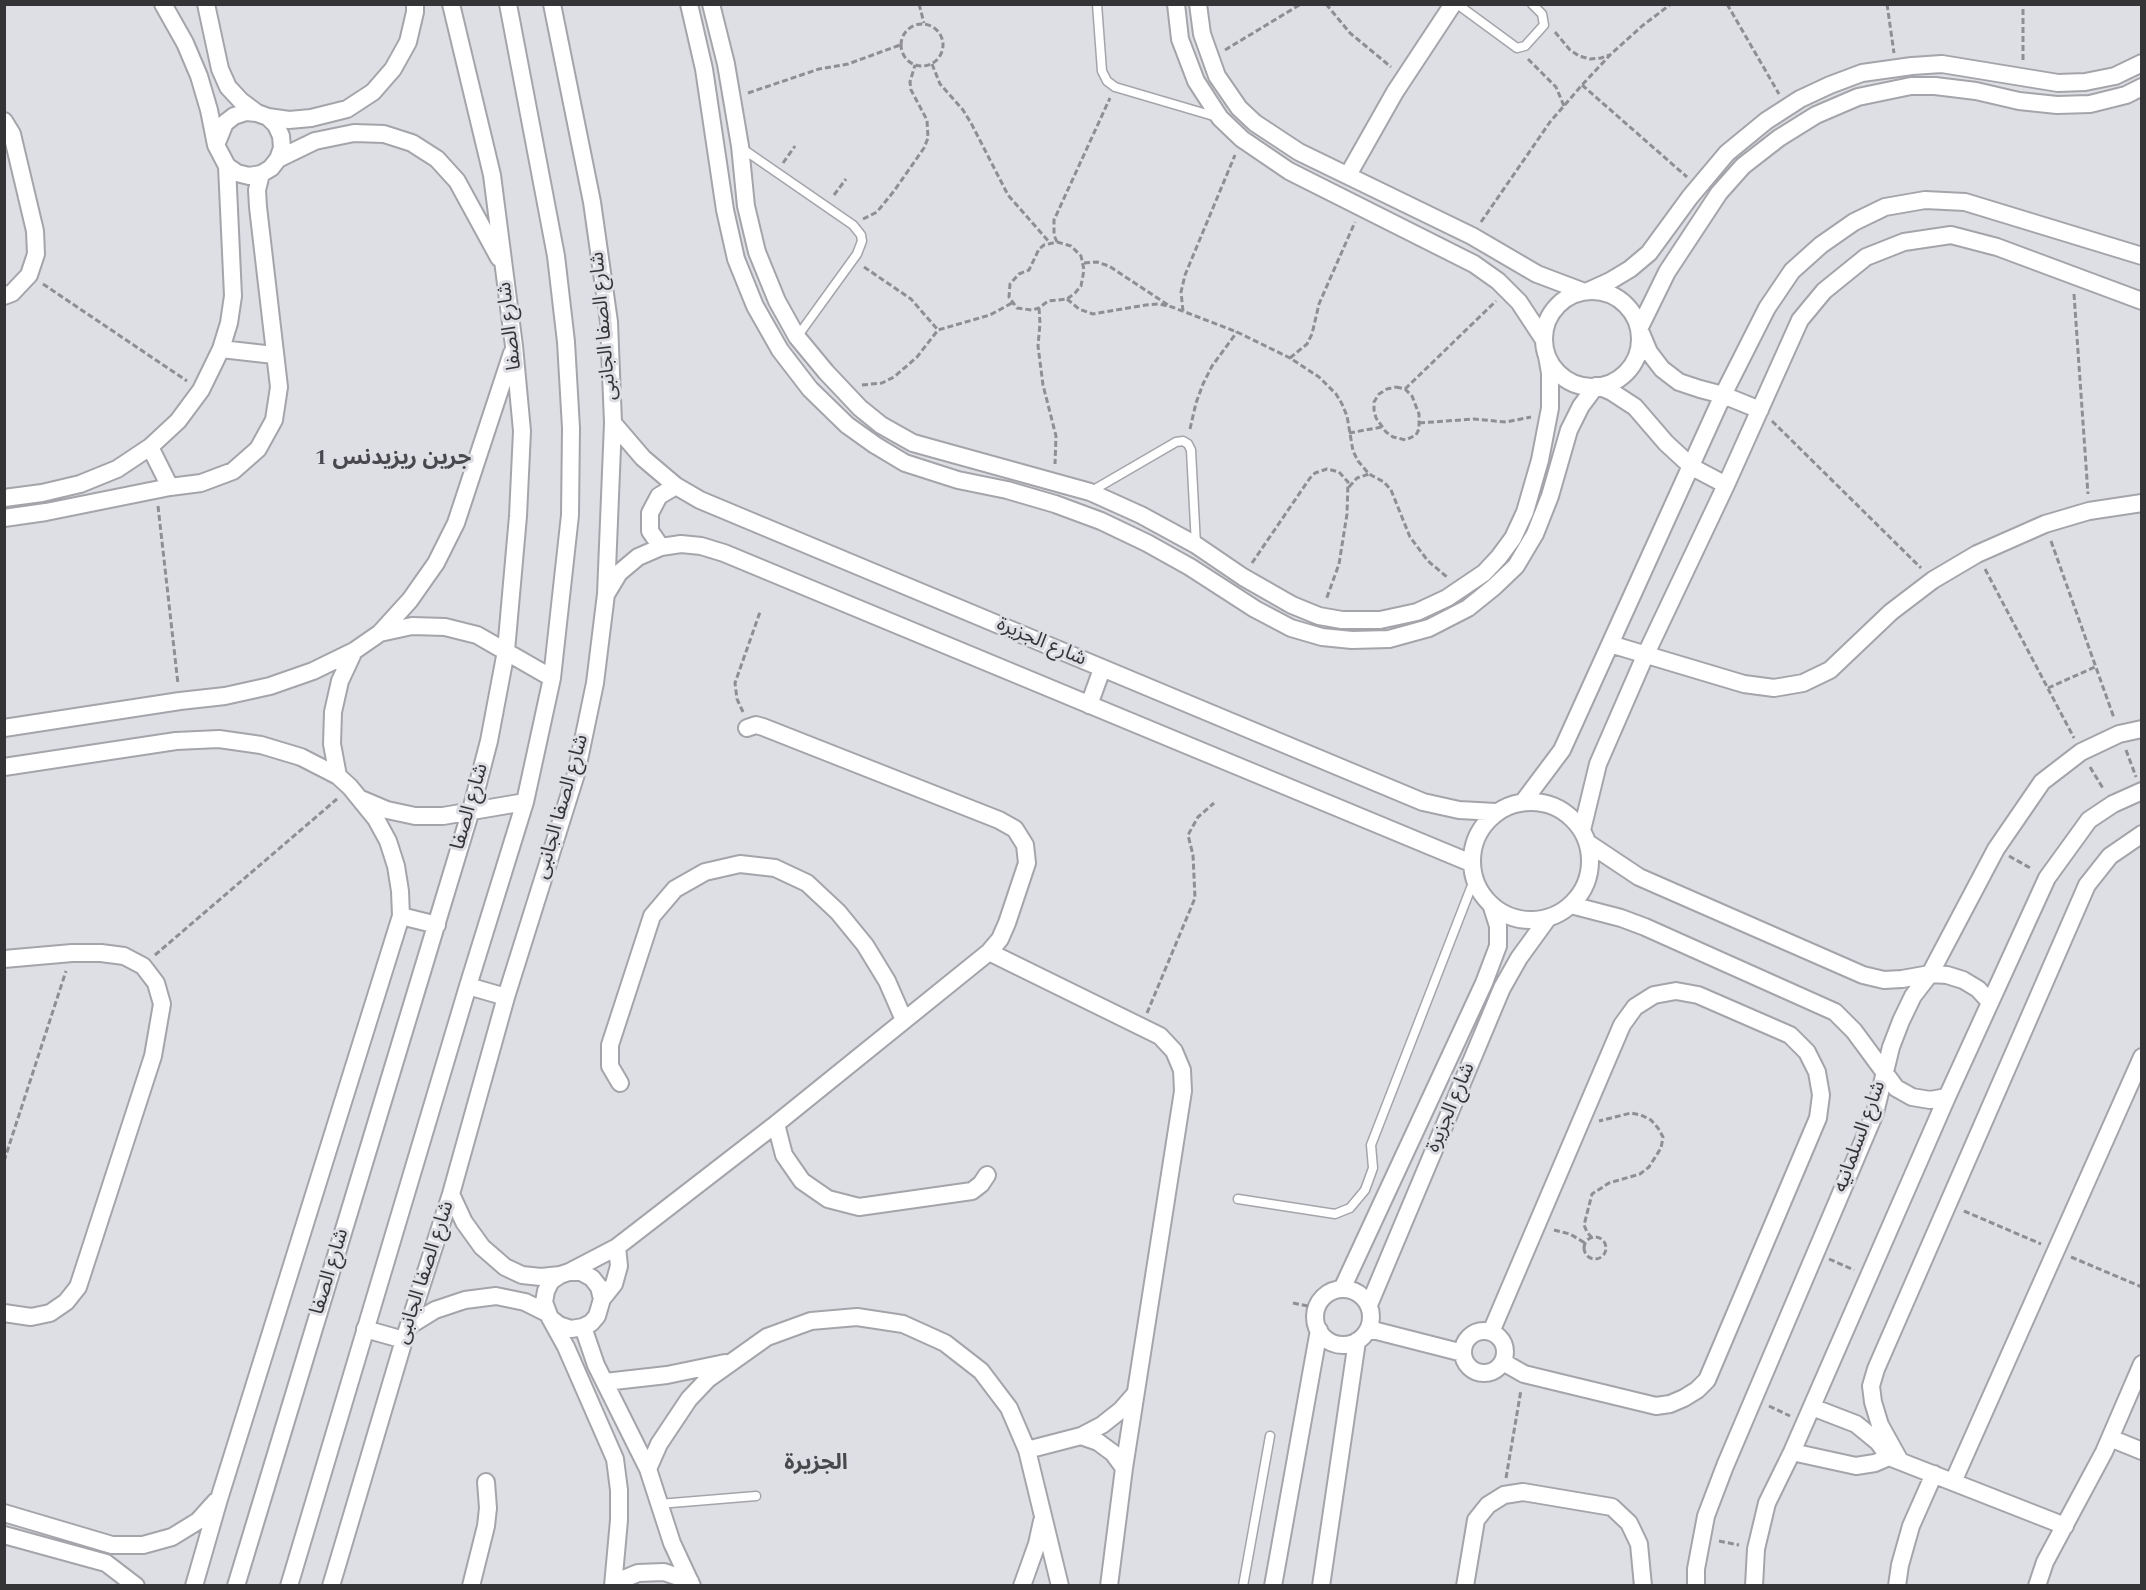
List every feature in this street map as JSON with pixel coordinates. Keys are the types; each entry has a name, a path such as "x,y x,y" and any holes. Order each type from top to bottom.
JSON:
{"street":[{"path":"4,498 42,493 80,484 117,469 150,447 178,421 201,390 221,349 229,323 233,296 227,166 216,145 199,76 185,43 163,4"},
{"path":"206,4 220,69 228,87 241,102 276,125 281,136 282,148 278,159 271,168 261,174 249,176 237,173 227,166"},
{"path":"216,145 225,123 234,116 246,112 289,120 300,119 347,109 373,92 393,69 408,42 415,4"},
{"name":"شارع الصفا","path":"236,1586 471,810 489,741 506,651 518,516 522,431 514,346 492,175 451,4"},
{"path":"289,1586 525,802 552,678 570,515 571,428 566,342 556,256 508,4"},
{"name":"شارع الصفا الجانبى","path":"331,1586 406,1333 451,1194 506,997 576,774 595,683 606,594 614,423 609,322 592,202 552,4"},
{"path":"689,4 704,69 725,210 736,259 755,306 780,350 810,390 847,424 904,463 958,480 1045,501 1101,521 1181,562 1255,609 1291,628 1332,638 1389,639 1430,628 1468,608 1515,566 1538,525 1550,496 1574,418 1597,386"},
{"path":"711,4 732,99 747,206 758,252 777,301 797,337 860,408 881,425 913,443 1090,492 1141,515 1196,545 1243,577 1292,605 1319,616 1342,620 1380,620 1417,612 1447,598 1484,573 1499,557 1513,538 1525,512 1537,471 1550,408 1550,373 1545,348 1545,327 1550,314 1570,296 1610,281 1649,254 1727,153 1787,107 1830,84 1862,73 1904,67 1942,63 2058,83 2085,82 2115,76 2142,63"},
{"path":"1176,4 1180,39 1203,94 1220,118 1242,139 1288,171 1473,264 1498,281 1519,302 1555,369 1567,380 1581,385 1609,384 1630,368 1636,357 1640,330 1662,282 1688,238 1719,193 1743,166 1779,138 1816,115 1858,97 1911,86 1935,86 1976,91 2019,102 2057,105 2090,104 2126,95 2142,87"},
{"path":"1198,4 1202,34 1209,59 1217,76 1239,108 1255,123 1299,152 1472,236 1537,274 1585,291 1605,292 1621,300 1633,313 1649,352 1662,369 1679,381 1700,390 1723,395 1760,410"},
{"path":"1348,175 1405,77 1455,4"},
{"path":"1191,68 1209,59"},
{"path":"1904,67 1911,86"},
{"path":"4,121 12,134 35,231 36,254 29,275 12,293 4,296"},
{"path":"278,159 315,141 354,133 384,134 412,143 437,159 456,181 504,268"},
{"path":"4,518 201,483 233,471 258,449 274,420 279,387 258,207 257,190 261,174"},
{"path":"1523,802 1562,750 1723,395 1767,308 1792,271 1821,244 1854,222 1885,207 1925,200 1965,202 2141,255"},
{"path":"1990,1002 1978,989 1964,980 1947,975 1930,974 1884,980 1863,975 1639,877 1613,861 1585,836 1571,817 1557,807 1540,802 1509,805 1496,812 1482,826 1473,843 1471,862 1473,879 1481,895 1492,907 1509,917 1529,921 1548,918 1571,905 1582,892 1589,876 1590,859 1585,836 1598,764 1645,656 1800,321 1824,291 1866,257 1905,242 1951,236 1997,247 2142,301"},
{"path":"4,728 225,696 270,686 313,671 354,651 380,633 410,600 436,563 456,523 514,346"},
{"path":"221,349 274,355"},
{"path":"1597,386 1618,395 1635,407 1666,443 1692,467 1726,485"},
{"path":"847,424 860,408"},
{"name":"شارع الجزيرة","path":"614,423 643,458 676,486 700,500 1423,802 1459,810 1496,812"},
{"path":"150,447 163,488"},
{"path":"958,480 964,458"},
{"path":"660,547 650,531 650,513 659,496 676,486"},
{"path":"1610,644 1744,684 1774,688 1803,683 1830,670 1891,612 1933,580 1977,554 2045,524 2089,511 2142,503"},
{"name":"شارع الجزيرة","path":"606,594 620,573 638,557 660,547 681,544 701,546 1471,862"},
{"path":"380,633 412,626 445,627 477,635 552,678"},
{"path":"194,1586 401,916 396,866 388,842 376,819 350,787 332,744 333,712 340,681 354,651"},
{"path":"1089,705 1102,669"},
{"path":"691,1583 664,1572 638,1573 613,1584 620,1520 615,1459 566,1347 549,1315 544,1302 546,1291 551,1281 617,1247 776,1124 989,952 1003,931 1027,863 1025,845 1015,829 999,820 751,726"},
{"name":"شارع السلمانيه","path":"1696,1586 1696,1569 1706,1516 1725,1466 1875,1113 1891,1047 1913,996 1930,974 1996,849 2042,782 2081,752 2120,734 2142,729"},
{"path":"4,767 176,741 219,739 261,745 301,757 387,810 415,816 443,816 525,802"},
{"path":"1754,1586 1756,1549 1767,1503 1805,1423 1947,1097 2047,878 2089,820 2140,786"},
{"path":"1895,1459 1873,1402 1871,1386 1876,1369 2087,885 2110,856 2142,834"},
{"path":"620,1083 610,1066 610,1046 652,916 675,890 705,872 740,864 775,868 807,883 838,912 865,945 887,981 904,1020"},
{"path":"1571,905 1645,927 1835,1012 1860,1038 1896,1088 1912,1097 1930,1100 1947,1097"},
{"name":"شارع الجزيرة","path":"1342,1289 1484,983 1498,946 1498,926 1492,907"},
{"path":"401,916 437,925"},
{"name":"شارع الجزيرة","path":"1369,1305 1502,988 1519,958 1548,918"},
{"path":"989,952 1160,1036 1174,1051 1182,1070 1183,1091 1124,1468 1109,1586"},
{"path":"4,959 72,953 124,956 143,966 156,983 162,1004 153,1056 78,1287 66,1302 50,1313 31,1317 4,1313"},
{"path":"468,986 506,997"},
{"path":"1491,1332 1622,1026 1635,1007 1654,995 1676,991 1698,995 1790,1035 1807,1052 1817,1072 1821,1095 1818,1118 1707,1380 1684,1398 1670,1404 1656,1406 1524,1374 1503,1362"},
{"path":"1953,1482 2142,1058"},
{"path":"776,1124 784,1155 802,1181 828,1199 859,1207 972,1191 987,1175"},
{"path":"451,1194 464,1222 482,1247 507,1268 522,1275 541,1277 581,1272 592,1278 599,1287 602,1299"},
{"path":"365,1329 406,1333 435,1310 465,1300 497,1296 525,1302 549,1315 559,1325 571,1329 583,1328 597,1316 602,1299 614,1284 619,1266 617,1247"},
{"path":"497,1296 507,1268"},
{"path":"1273,1586 1319,1330 1315,1316 1317,1308 1326,1295 1342,1289 1358,1293 1369,1305 1371,1312 1369,1329 1357,1341 1340,1345 1331,1342 1319,1330"},
{"path":"648,1469 668,1429 689,1399 729,1362 767,1336 811,1321 857,1317 903,1324 945,1343 981,1371 1009,1408 1027,1450 1060,1586"},
{"path":"583,1328 592,1356 648,1469 672,1543 691,1583"},
{"path":"1369,1329 1463,1353"},
{"path":"1481,1331 1491,1332 1504,1344 1505,1354 1498,1368 1483,1373 1469,1367 1463,1353 1465,1343 1472,1335 1481,1331"},
{"path":"1321,1586 1357,1341"},
{"path":"605,1382 667,1376 729,1362"},
{"path":"2037,1586 2045,1562 2110,1438 2142,1364"},
{"path":"1027,1450 1081,1436 1102,1425 1121,1410 1136,1392"},
{"path":"1812,1407 1856,1424 1895,1459 2065,1526"},
{"path":"1081,1436 1098,1442 1113,1453 1124,1468"},
{"path":"2110,1438 2142,1450"},
{"path":"1792,1452 1856,1466 1895,1459"},
{"path":"1897,1586 1900,1565 1911,1526 1934,1474"},
{"path":"471,1586 486,1526 488,1508 486,1482"},
{"path":"1465,1586 1476,1521 1488,1505 1504,1495 1523,1492 1612,1507 1629,1523 1639,1544 1643,1586"},
{"path":"4,1513 112,1545 142,1545 172,1537 181,1532 198,1521 219,1499"},
{"path":"1022,1586 1037,1544 1043,1515"},
{"path":"5,1537 106,1563 136,1586"}],"lane":[{"path":"1097,4 1103,77 1115,87 1220,118"},
{"path":"1455,4 1514,48 1520,48 1544,25 1542,14 1532,4"},
{"path":"740,146 853,225 861,235 862,241 853,260 797,337"},
{"path":"1090,492 1176,442 1183,441 1191,450 1196,545"},
{"path":"1238,1199 1335,1214 1350,1208 1365,1191 1373,1168 1371,1145 1473,879"},
{"path":"1243,1586 1270,1436"},
{"path":"659,1504 756,1496"}],"path":[{"path":"919,4 924,23"},
{"path":"1209,59 1301,4"},
{"path":"1326,4 1350,33 1405,77"},
{"path":"1472,236 1496,204 1521,162 1582,85 1611,54 1671,4"},
{"path":"1727,4 1787,107"},
{"path":"1887,4 1904,67"},
{"path":"2023,4 2023,77"},
{"path":"924,23 940,32 944,41 939,58 932,64 924,66 915,65 907,60 900,45 902,36 908,28 924,23"},
{"path":"1544,25 1554,30 1570,50 1579,56 1590,59 1611,54"},
{"path":"732,99 819,69 848,64 900,45"},
{"path":"1520,48 1556,87 1564,106"},
{"path":"932,64 940,84 963,110 971,123 1008,195 1050,243"},
{"path":"853,225 877,212 924,148 928,138 927,120 911,90 910,82 915,65"},
{"path":"1582,85 1699,187"},
{"path":"1057,242 1054,235 1054,220 1115,87"},
{"path":"1183,310 1181,292 1185,275 1242,139"},
{"path":"777,172 795,146"},
{"path":"826,207 846,179"},
{"path":"1290,358 1307,344 1312,334 1323,295 1361,208"},
{"path":"1057,242 1071,246 1081,256 1084,263 1081,286 1067,298 1048,301 1039,308 1024,310 1012,303 1008,291 1010,284 1019,274 1029,270 1039,249 1050,243 1057,242"},
{"path":"853,260 910,299 938,330"},
{"path":"1084,263 1097,262 1109,266 1172,307"},
{"path":"2073,274 2089,511"},
{"path":"29,275 201,390"},
{"path":"1405,389 1507,290"},
{"path":"1067,298 1079,309 1093,314 1159,304 1183,310 1237,332 1290,358 1319,377 1336,394 1347,416 1353,451 1358,461 1369,474 1384,482 1391,490 1407,530 1428,561 1445,576 1463,587"},
{"path":"848,395 861,384 882,383 894,377 916,357 938,330 990,315 1012,303"},
{"path":"1039,308 1039,360 1056,436 1054,466 1050,480"},
{"path":"1188,444 1191,423 1203,384 1212,366 1237,332"},
{"path":"1396,387 1405,389 1417,405 1419,423 1416,435 1406,440 1393,437 1382,427 1374,410 1374,402 1379,394 1387,389 1396,387"},
{"path":"1419,423 1456,419 1506,422 1537,415 1550,408"},
{"path":"1760,410 1933,580"},
{"path":"1349,433 1382,427"},
{"path":"1243,577 1315,473 1327,469 1339,472 1348,482 1344,539 1339,564 1319,616"},
{"path":"1348,489 1357,478 1369,474"},
{"path":"163,488 180,701"},
{"path":"2045,524 2140,786"},
{"path":"1977,554 2081,752 2113,804"},
{"path":"751,726 736,699 735,683 760,612"},
{"path":"2048,688 2095,667"},
{"path":"143,966 350,787"},
{"path":"1142,1026 1195,898 1195,877 1188,835 1198,817 1214,803"},
{"path":"1996,849 2047,878"},
{"path":"4,1161 72,953"},
{"path":"1579,1126 1631,1113 1651,1120 1663,1137 1661,1148 1649,1167 1640,1174 1609,1183 1593,1194 1584,1225 1592,1238"},
{"path":"1534,1230 1552,1230 1570,1234 1585,1243"},
{"path":"1592,1238 1600,1239 1606,1245 1606,1250 1602,1257 1594,1260 1586,1256 1585,1243 1592,1238"},
{"path":"1815,1253 1869,1276"},
{"path":"1293,1303 1317,1308"},
{"path":"1504,1495 1524,1374"},
{"path":"1754,1398 1805,1423"},
{"path":"1702,1537 1756,1549"}],"district":[{"name":"جرين ريزيدنس 1","path":"393,460"},
{"name":"الجزيرة","path":"816,1465"}]}
